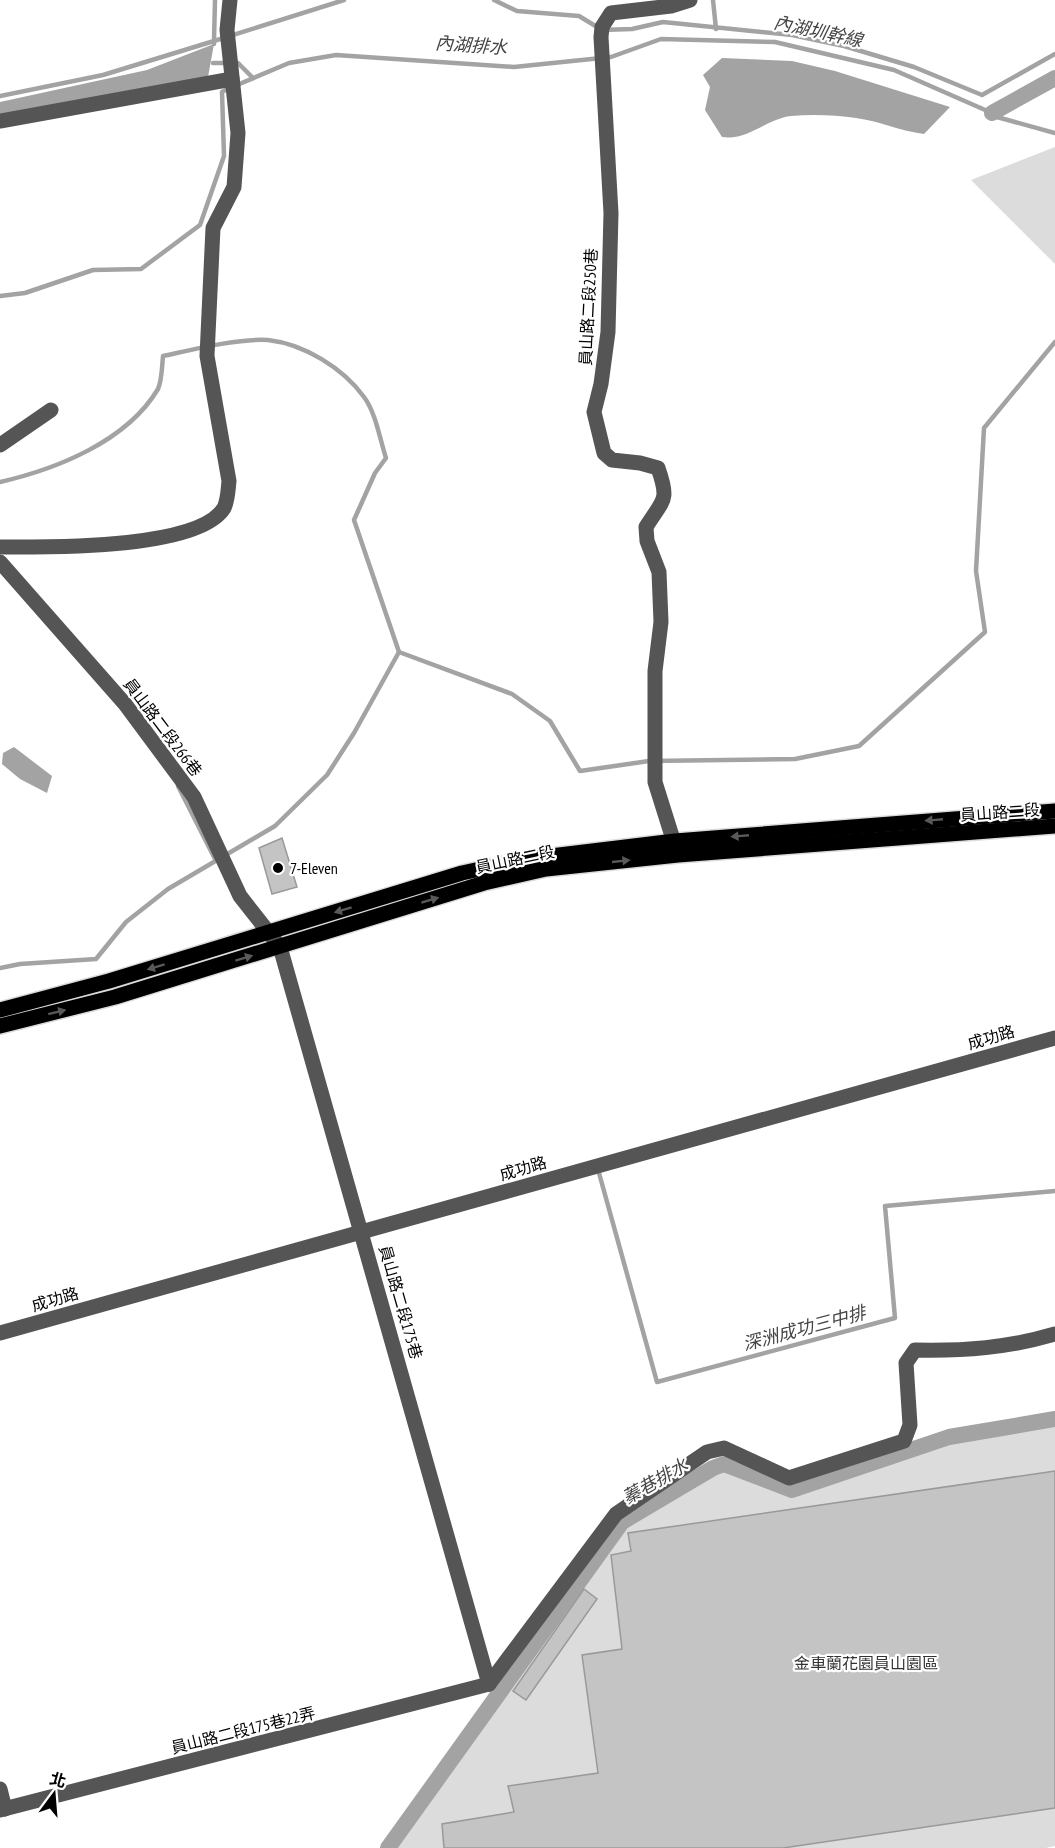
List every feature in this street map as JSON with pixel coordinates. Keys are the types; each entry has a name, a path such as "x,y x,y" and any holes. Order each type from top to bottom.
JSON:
{"main road":[{"name":"員山路二段","path":"0,1026 115,997 484,883 546,869 677,848 1055,811"},
{"name":"員山路二段","path":"0,1010 109,981 462,873 526,859 1055,826"}],"street":[{"path":"0,547 112,544 162,537 206,523 223,510 228,497 228,481 207,356 213,228 234,187 238,132 227,30 230,0"},
{"name":"員山路二段250巷","path":"677,848 655,782 655,671 661,622 659,572 647,541 646,527 664,501 665,489 658,468 640,463 612,460 604,453 594,412 601,384 608,332 611,213 601,62 602,27 611,13 671,6 690,0"},
{"path":"0,121 233,84"},
{"path":"0,445 51,410"},
{"name":"員山路二段266巷","path":"0,562 125,704 194,797 240,896 269,933"},
{"name":"員山路二段175巷","path":"269,933 280,947 363,1232 489,1684"},
{"name":"成功路","path":"0,1333 1055,1038"},
{"path":"489,1684 616,1514 707,1452 724,1448 789,1478 904,1441 910,1425 906,1363 915,1350 966,1351 1021,1345 1055,1334"},
{"name":"員山路二段175巷22弄","path":"3,1809 489,1684"},
{"path":"0,1789 3,1809"}],"green space":[{"path":"1055,147 1055,264 971,180"},
{"name":"金車蘭花園員山園區","path":"1055,1420 1055,1846 1046,1848 394,1848 502,1694 627,1525 723,1469 785,1494 983,1431"}],"shaded area":[{"path":"214,44 208,77 0,119 0,102 147,70"},
{"path":"722,58 792,61 835,71 950,107 924,134 856,118 807,115 782,118 740,136 722,137 705,110 710,87 703,75"},
{"path":"14,747 52,776 47,793 20,779 2,764 3,753"}],"building":[{"name":"7-Eleven","path":"282,838 297,887 272,894 259,848"},
{"name":"金車蘭花園員山園區","path":"1055,1471 1055,1808 783,1848 444,1848 442,1824 514,1812 508,1786 598,1773 582,1655 622,1649 611,1555 631,1551 628,1533"},
{"path":"584,1589 597,1599 526,1700 513,1691"}],"waterway":[{"path":"0,96 103,75 214,41 215,0"},
{"name":"內湖圳幹線","path":"214,44 214,41 344,0"},
{"name":"內湖圳幹線","path":"494,0 517,11 579,16 602,30 632,29 663,22 792,35 844,46 914,67 982,95 1055,54"},
{"path":"713,0 716,29"},
{"name":"內湖排水","path":"237,85 289,63 336,55 514,67 611,57 661,39 775,42 894,70 992,113"},
{"path":"213,63 238,63 253,78"},
{"name":"內湖排水","path":"992,113 1055,78"},
{"name":"內湖排水","path":"0,296 25,293 93,270 141,269 200,225 224,156 222,92 229,88"},
{"path":"997,117 1055,133"},
{"path":"0,482 67,461 109,438 128,424 145,407 158,389 163,356 215,345 256,340 282,342 309,352 334,367 355,386 368,403 377,427 386,458 375,473 354,520 399,652"},
{"path":"0,968 20,964 96,959 126,922 168,889 275,826 327,775 354,733 399,652 512,694 550,721 580,771 649,761 795,759 859,746 985,632 976,571 984,428 1055,342"},
{"path":"178,786 215,859"},
{"name":"深洲成功三中排","path":"599,1173 657,1382 895,1318 885,1206 1055,1191"},
{"name":"蓁巷排水","path":"388,1848 622,1522 713,1468 724,1464 792,1490 949,1437 1055,1419"}],"place":[{"name":"7-Eleven","path":"278,868"}]}
